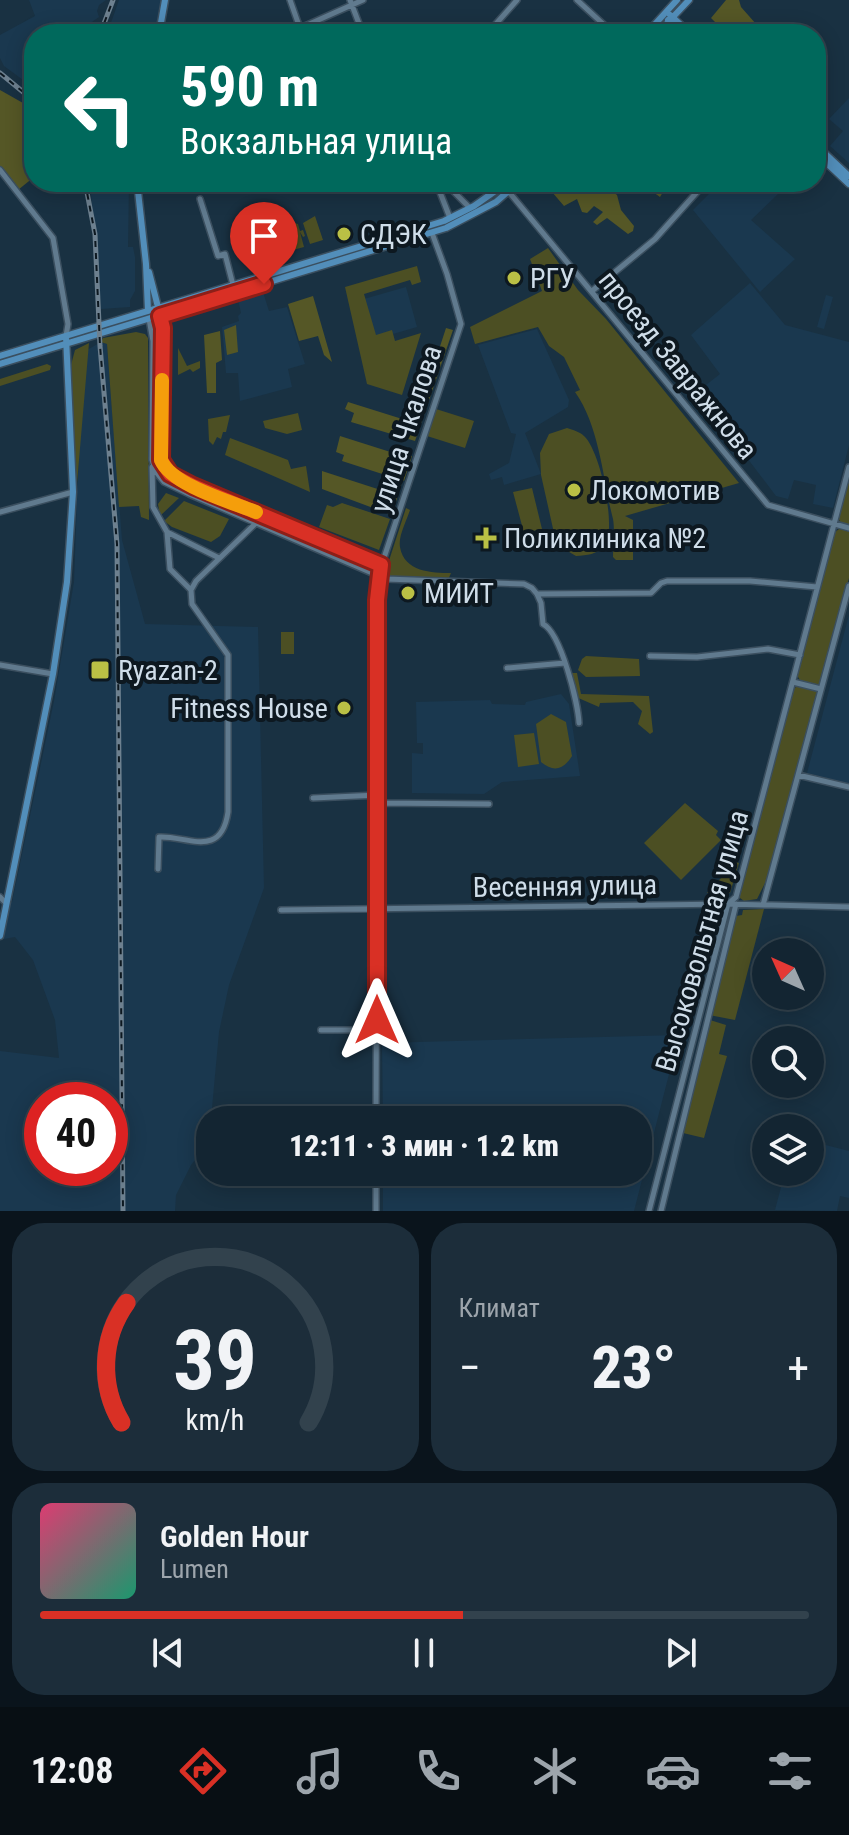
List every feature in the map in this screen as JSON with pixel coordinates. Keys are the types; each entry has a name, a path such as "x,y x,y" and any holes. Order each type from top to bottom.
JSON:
{"main road":[{"path":"161,24 165,0"},
{"path":"663,24 677,0"},
{"path":"658,24 689,0"},
{"path":"668,16 675,24"},
{"path":"668,16 678,24"},
{"path":"826,157 849,184"},
{"path":"826,159 849,176"},
{"path":"139,192 149,319"},
{"path":"0,356 450,218 494,192"},
{"path":"0,364 432,233 478,213 510,192"},
{"path":"146,264 158,307"},
{"path":"0,936 53,674 67,582 73,492 66,336"}],"street":[{"path":"290,0 298,24"},
{"path":"315,24 351,3 363,0"},
{"path":"496,24 517,0"},
{"path":"577,0 603,24"},
{"path":"351,3 359,24"},
{"path":"0,170 53,238 69,325 66,336"},
{"path":"440,192 450,218"},
{"path":"454,192 470,208"},
{"name":"проезд Завражнова","path":"510,192 768,505 849,528"},
{"path":"592,291 655,239 697,192"},
{"path":"200,199 218,256 225,254 233,285"},
{"name":"улица Чкалова","path":"376,1106 378,576 460,327 447,274 432,233"},
{"path":"158,307 163,328 161,460 170,474 381,565"},
{"path":"149,319 153,341 154,511 167,532 170,569 191,590"},
{"path":"152,460 161,479 189,494 378,576 400,581 524,584 532,588 541,603 543,624 548,625 554,634 565,663 579,723"},
{"name":"Высоковольтная улица","path":"649,1211 728,904 737,895 849,467"},
{"path":"152,489 170,474"},
{"path":"0,512 73,492"},
{"path":"158,869 159,837 186,842 207,841 220,835 226,825 228,655 192,604 191,590 196,581 261,515"},
{"path":"167,532 219,558"},
{"path":"537,594 651,593 664,582 750,581 817,587"},
{"name":"Высоковольтная улица","path":"763,905 849,586"},
{"path":"650,656 697,657 768,649 800,655"},
{"path":"507,668 565,663"},
{"path":"0,665 53,674"},
{"path":"793,682 821,689"},
{"path":"798,775 849,787"},
{"path":"313,798 378,795"},
{"path":"378,803 489,804"},
{"path":"768,887 773,899 785,905"},
{"path":"0,897 6,903"},
{"name":"Весенняя улица","path":"281,910 728,904 849,907"},
{"name":"Высоковольтная улица","path":"661,1211 736,904"},
{"path":"321,1030 377,1030"},
{"path":"376,1186 376,1211"}],"shaded area":[{"path":"29,0 106,0 99,5 99,17 89,24 24,24 24,81 4,66 0,58 0,35 35,16"},
{"path":"119,0 161,0 157,24 111,24"},
{"path":"849,98 849,163 830,146 843,131 829,119"},
{"path":"91,192 129,192 128,247 133,247 135,257 135,291 130,307 101,309"},
{"path":"711,192 778,192 751,220 795,259 760,292 693,210"},
{"path":"750,283 785,325 849,342 849,445 833,508 813,504 816,485 794,480 788,499 776,496 697,392 720,374 691,335"},
{"path":"406,287 417,327 362,343 350,303"},
{"path":"263,292 269,311 287,307 305,364 288,369 292,387 240,401 238,373 226,373 222,327 239,321 238,299"},
{"path":"826,295 833,297 824,329 817,327"},
{"path":"537,329 569,400 568,407 525,433 541,474 504,485 502,477 491,480 489,474 509,463 516,434 511,433 478,345"},
{"path":"101,342 107,344 122,540 145,624 258,627 264,888 229,985 219,1032 212,1106 196,1106 196,1159 176,1195 175,1211 0,1211 0,1051 59,1058 55,1020 33,960 15,937 4,939 9,903 12,902 54,701 74,582 79,447 87,350"},
{"path":"849,615 849,784 807,773"},
{"path":"561,694 569,704 580,776 502,782 484,794 412,793 412,753 423,754 423,743 417,743 416,702 490,700 492,704 525,705 526,702"},
{"path":"679,1035 652,1141 652,1106 383,1106 382,1043"},
{"path":"824,1145 849,1151 849,1198 840,1196 837,1211 775,1210 781,1186 824,1186"},
{"path":"383,1186 640,1186 634,1211 383,1211"}],"green space":[{"path":"726,0 739,0 741,7 756,24 717,24 711,18"},
{"path":"0,90 24,104 24,185 18,190 0,166"},
{"path":"552,192 613,192 621,210 634,226 633,231 628,234 607,218 597,225 593,222 603,212 594,206 587,213 582,212 577,199 564,206"},
{"path":"315,216 323,240 310,244 303,223"},
{"path":"298,224 300,231 303,230 305,236 300,232 304,247 289,251 282,226"},
{"path":"548,248 578,290 606,319 739,483 625,516 633,520 633,560 616,560 613,557 614,523 600,454 590,421 575,392 580,390 564,357 549,346 538,327 475,344 470,327 542,291 530,259"},
{"path":"417,266 421,282 412,285 410,280 364,294 376,335 392,330 395,341 421,333 402,395 367,384 345,287"},
{"path":"313,296 332,362 324,355 318,336 299,341 288,304"},
{"path":"236,325 238,352 227,355 224,330"},
{"path":"446,328 453,330 415,441 351,422 354,413 345,409 348,402 415,423"},
{"path":"220,331 222,360 216,363 216,393 207,393 204,335"},
{"path":"136,332 148,338 149,520 141,517 139,506 119,507 107,344 101,342 103,338"},
{"path":"89,343 76,495 71,365 75,350"},
{"path":"178,348 187,366 200,361 200,368 178,375"},
{"path":"47,364 51,366 50,370 0,386 0,379"},
{"path":"436,409 474,421 465,448 427,436"},
{"path":"298,413 302,430 287,434 265,428 263,421"},
{"path":"230,415 226,432 223,432 221,439 217,437 213,445 209,441 208,419"},
{"name":"Локомотив","path":"567,428 582,435 590,444 601,472 608,507 605,545 588,555 576,556 564,549 554,533 541,475 540,453 549,434"},
{"path":"340,436 403,456 412,456 404,481 342,461 344,455 336,452"},
{"path":"230,438 288,460 291,469 306,466 310,492 225,455"},
{"path":"322,471 393,494 398,481 402,482 392,515 322,489"},
{"path":"849,476 849,525 841,523 838,518"},
{"path":"532,488 542,529 524,533 513,492"},
{"path":"166,493 179,498 160,516 158,504"},
{"path":"184,501 229,519 220,536 211,542 164,521"},
{"path":"342,503 390,519 379,550 319,527 327,505 333,507"},
{"path":"406,508 410,510 400,547 407,562 420,569 451,573 448,580 390,579 384,576"},
{"path":"839,529 849,531 849,578 819,687 801,682 797,675 834,533"},
{"path":"281,632 294,632 294,654 281,654"},
{"path":"586,656 639,659 640,676 586,677 578,670"},
{"path":"569,673 577,673 581,694 649,696 653,732 650,734 638,724 642,711 633,702 600,703 599,707 576,697"},
{"path":"798,685 819,693 767,879 757,899 744,901 740,893 794,689"},
{"path":"551,714 566,722 572,756 558,768 550,768 541,762 536,724"},
{"path":"534,733 539,764 518,767 514,735"},
{"path":"685,803 718,831 716,835 721,840 681,880 644,843"},
{"path":"736,862 739,863 730,893 707,893"},
{"path":"764,909 756,938 752,938 752,955 735,1020 709,1015 736,916 742,915 743,910"},
{"path":"710,1020 726,1025 719,1054 727,1056 704,1138 683,1133"}],"railway":[{"path":"104,24 113,0"},
{"path":"0,73 24,93"},
{"path":"87,192 95,234 100,346 117,544 123,1211"}],"slow traffic":[{"path":"162,380 161,460 165,469 193,486 256,512"}],"place":[{"name":"СДЭК","path":"344,234"},
{"name":"РГУ","path":"514,278"},
{"name":"Локомотив","path":"574,490"},
{"name":"Поликлиника №2","path":"486,538"},
{"name":"МИИТ","path":"408,593"},
{"name":"Ryazan-2","path":"100,670"},
{"name":"Fitness House","path":"344,708"}],"route":[{"path":"264,284 160,316 163,328 161,460 170,474 193,486 381,565 377,600 377,1020"}]}
